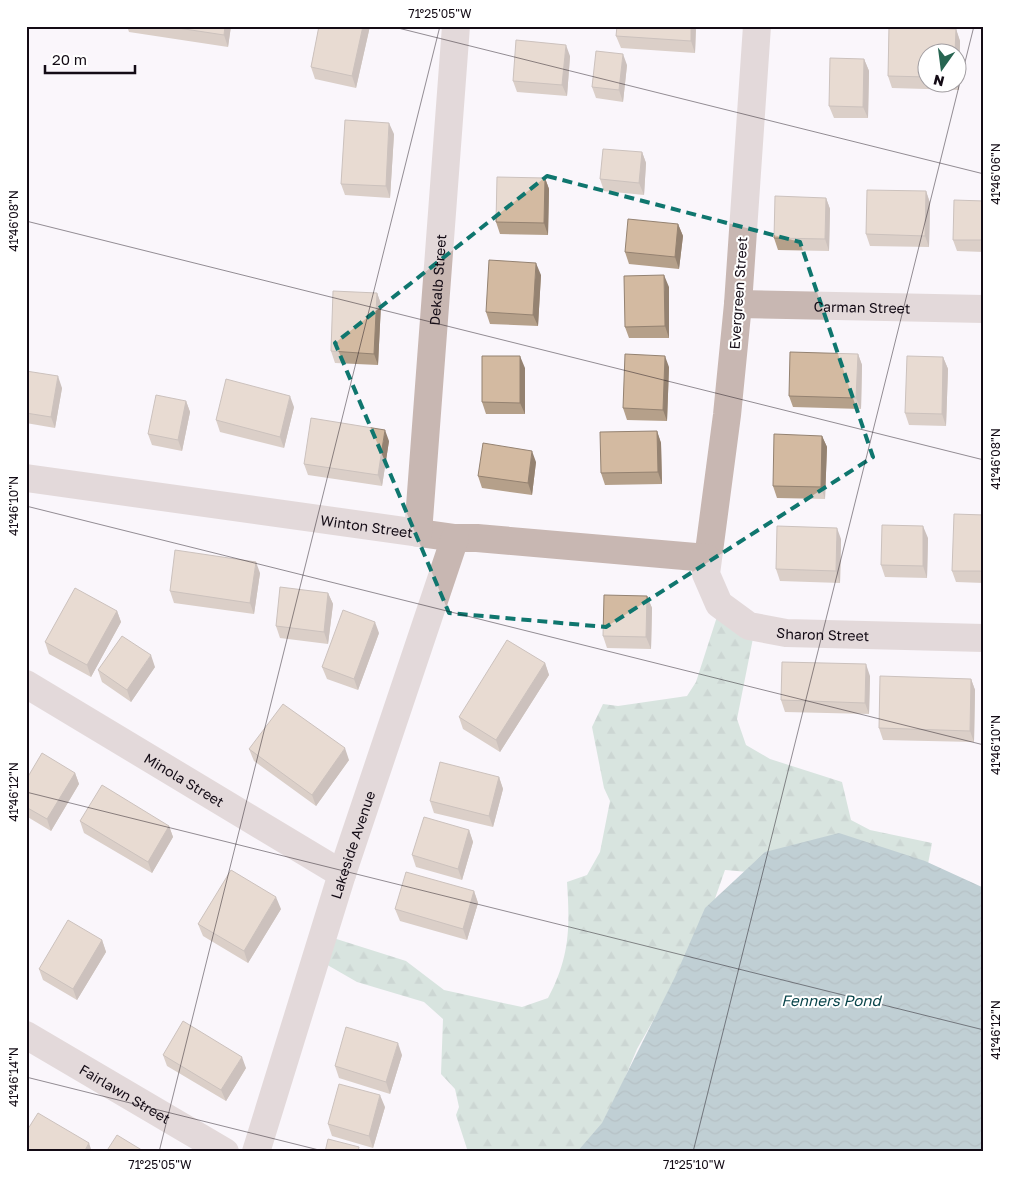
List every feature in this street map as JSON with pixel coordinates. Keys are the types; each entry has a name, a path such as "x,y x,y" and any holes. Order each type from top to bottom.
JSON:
{"street":[{"name":"Dekalb Street","path":"418,533 456,26"},
{"name":"Evergreen Street","path":"707,558 727,415 738,304 757,26"},
{"name":"Carman Street","path":"738,304 984,309"},
{"name":"Winton Street","path":"26,478 455,538 477,538 707,558"},
{"name":"Lakeside Avenue","path":"256,1152 342,874 455,538"},
{"name":"Sharon Street","path":"707,558 706,574 719,604 749,626 786,633 984,638"},
{"name":"Minola Street","path":"26,684 342,874"},
{"name":"Fairlawn Street","path":"26,1035 225,1152"}],"highlighted area":[{"path":"547,176 800,242 873,457 606,627 449,613 335,343"}],"green space":[{"path":"723,598 757,618 737,719 746,745 770,759 842,782 851,820 870,830 932,843 928,864 760,873 725,870 704,930 637,1049 594,1152 468,1152 456,1115 459,1107 455,1089 441,1074 443,1019 424,1002 357,982 317,959 327,936 406,961 444,990 522,1007 548,998 561,969 567,942 567,882 587,875 600,852 610,801 604,788 592,727 603,704 618,706 687,696 696,682"}],"water":[{"name":"Fenners Pond","path":"839,833 925,861 984,888 984,1152 577,1152 602,1123 675,977 705,908 765,852"}],"building":[{"path":"165,26 225,26 224,35"},
{"path":"319,26 363,26 352,76 311,67"},
{"path":"617,26 691,26 691,41 616,36"},
{"path":"889,27 956,29 955,42 918,42 918,77 888,76"},
{"path":"516,40 566,45 562,85 513,81"},
{"path":"596,51 623,54 619,90 592,87"},
{"path":"830,58 864,59 863,107 829,106"},
{"path":"345,120 389,123 386,186 341,184"},
{"path":"603,149 642,152 639,183 600,179"},
{"path":"497,177 545,178 544,223 496,222"},
{"path":"867,190 926,191 925,236 866,234"},
{"path":"775,196 826,198 825,239 774,238"},
{"path":"954,200 984,201 984,240 953,240"},
{"path":"628,219 678,224 675,257 625,252"},
{"path":"489,260 536,263 533,315 486,312"},
{"path":"664,275 665,326 625,327 624,276"},
{"path":"333,291 377,293 374,354 331,351"},
{"path":"790,352 858,354 856,398 789,396"},
{"path":"625,354 665,356 663,410 623,408"},
{"path":"482,356 520,356 520,403 482,402"},
{"path":"907,356 943,357 942,414 905,413"},
{"path":"26,371 58,376 51,417 26,413"},
{"path":"226,379 290,396 280,437 216,420"},
{"path":"156,395 186,401 178,440 148,434"},
{"path":"311,418 385,430 378,475 304,464"},
{"path":"657,431 658,472 601,473 600,432"},
{"path":"774,434 822,436 821,487 773,486"},
{"path":"483,443 532,451 528,483 478,476"},
{"path":"954,514 984,515 984,571 952,571"},
{"path":"882,525 923,526 923,566 881,565"},
{"path":"777,526 837,528 836,571 776,569"},
{"path":"175,550 256,562 250,603 170,591"},
{"path":"280,587 328,593 324,632 276,626"},
{"path":"75,588 117,611 87,665 45,642"},
{"path":"604,595 647,596 646,637 603,636"},
{"path":"343,610 375,622 354,679 322,667"},
{"path":"122,636 151,655 127,690 98,670"},
{"path":"507,640 545,663 496,740 459,717"},
{"path":"782,662 866,664 865,703 781,700"},
{"path":"880,676 971,679 970,731 879,728"},
{"path":"283,704 345,748 312,795 249,749"},
{"path":"42,753 75,773 47,819 26,807 26,780"},
{"path":"440,762 499,777 489,816 430,801"},
{"path":"102,785 169,826 148,862 80,821"},
{"path":"424,817 469,830 458,869 412,855"},
{"path":"231,870 276,897 244,951 198,924"},
{"path":"406,872 474,891 463,929 395,909"},
{"path":"68,920 102,940 73,989 39,969"},
{"path":"183,1021 242,1057 221,1090 163,1055"},
{"path":"346,1027 398,1043 386,1082 335,1066"},
{"path":"339,1084 380,1095 369,1136 328,1124"},
{"path":"38,1113 89,1143 84,1152 29,1152 26,1150 26,1132"},
{"path":"117,1135 145,1152 106,1152"},
{"path":"328,1139 359,1147 358,1152 325,1152"}]}
